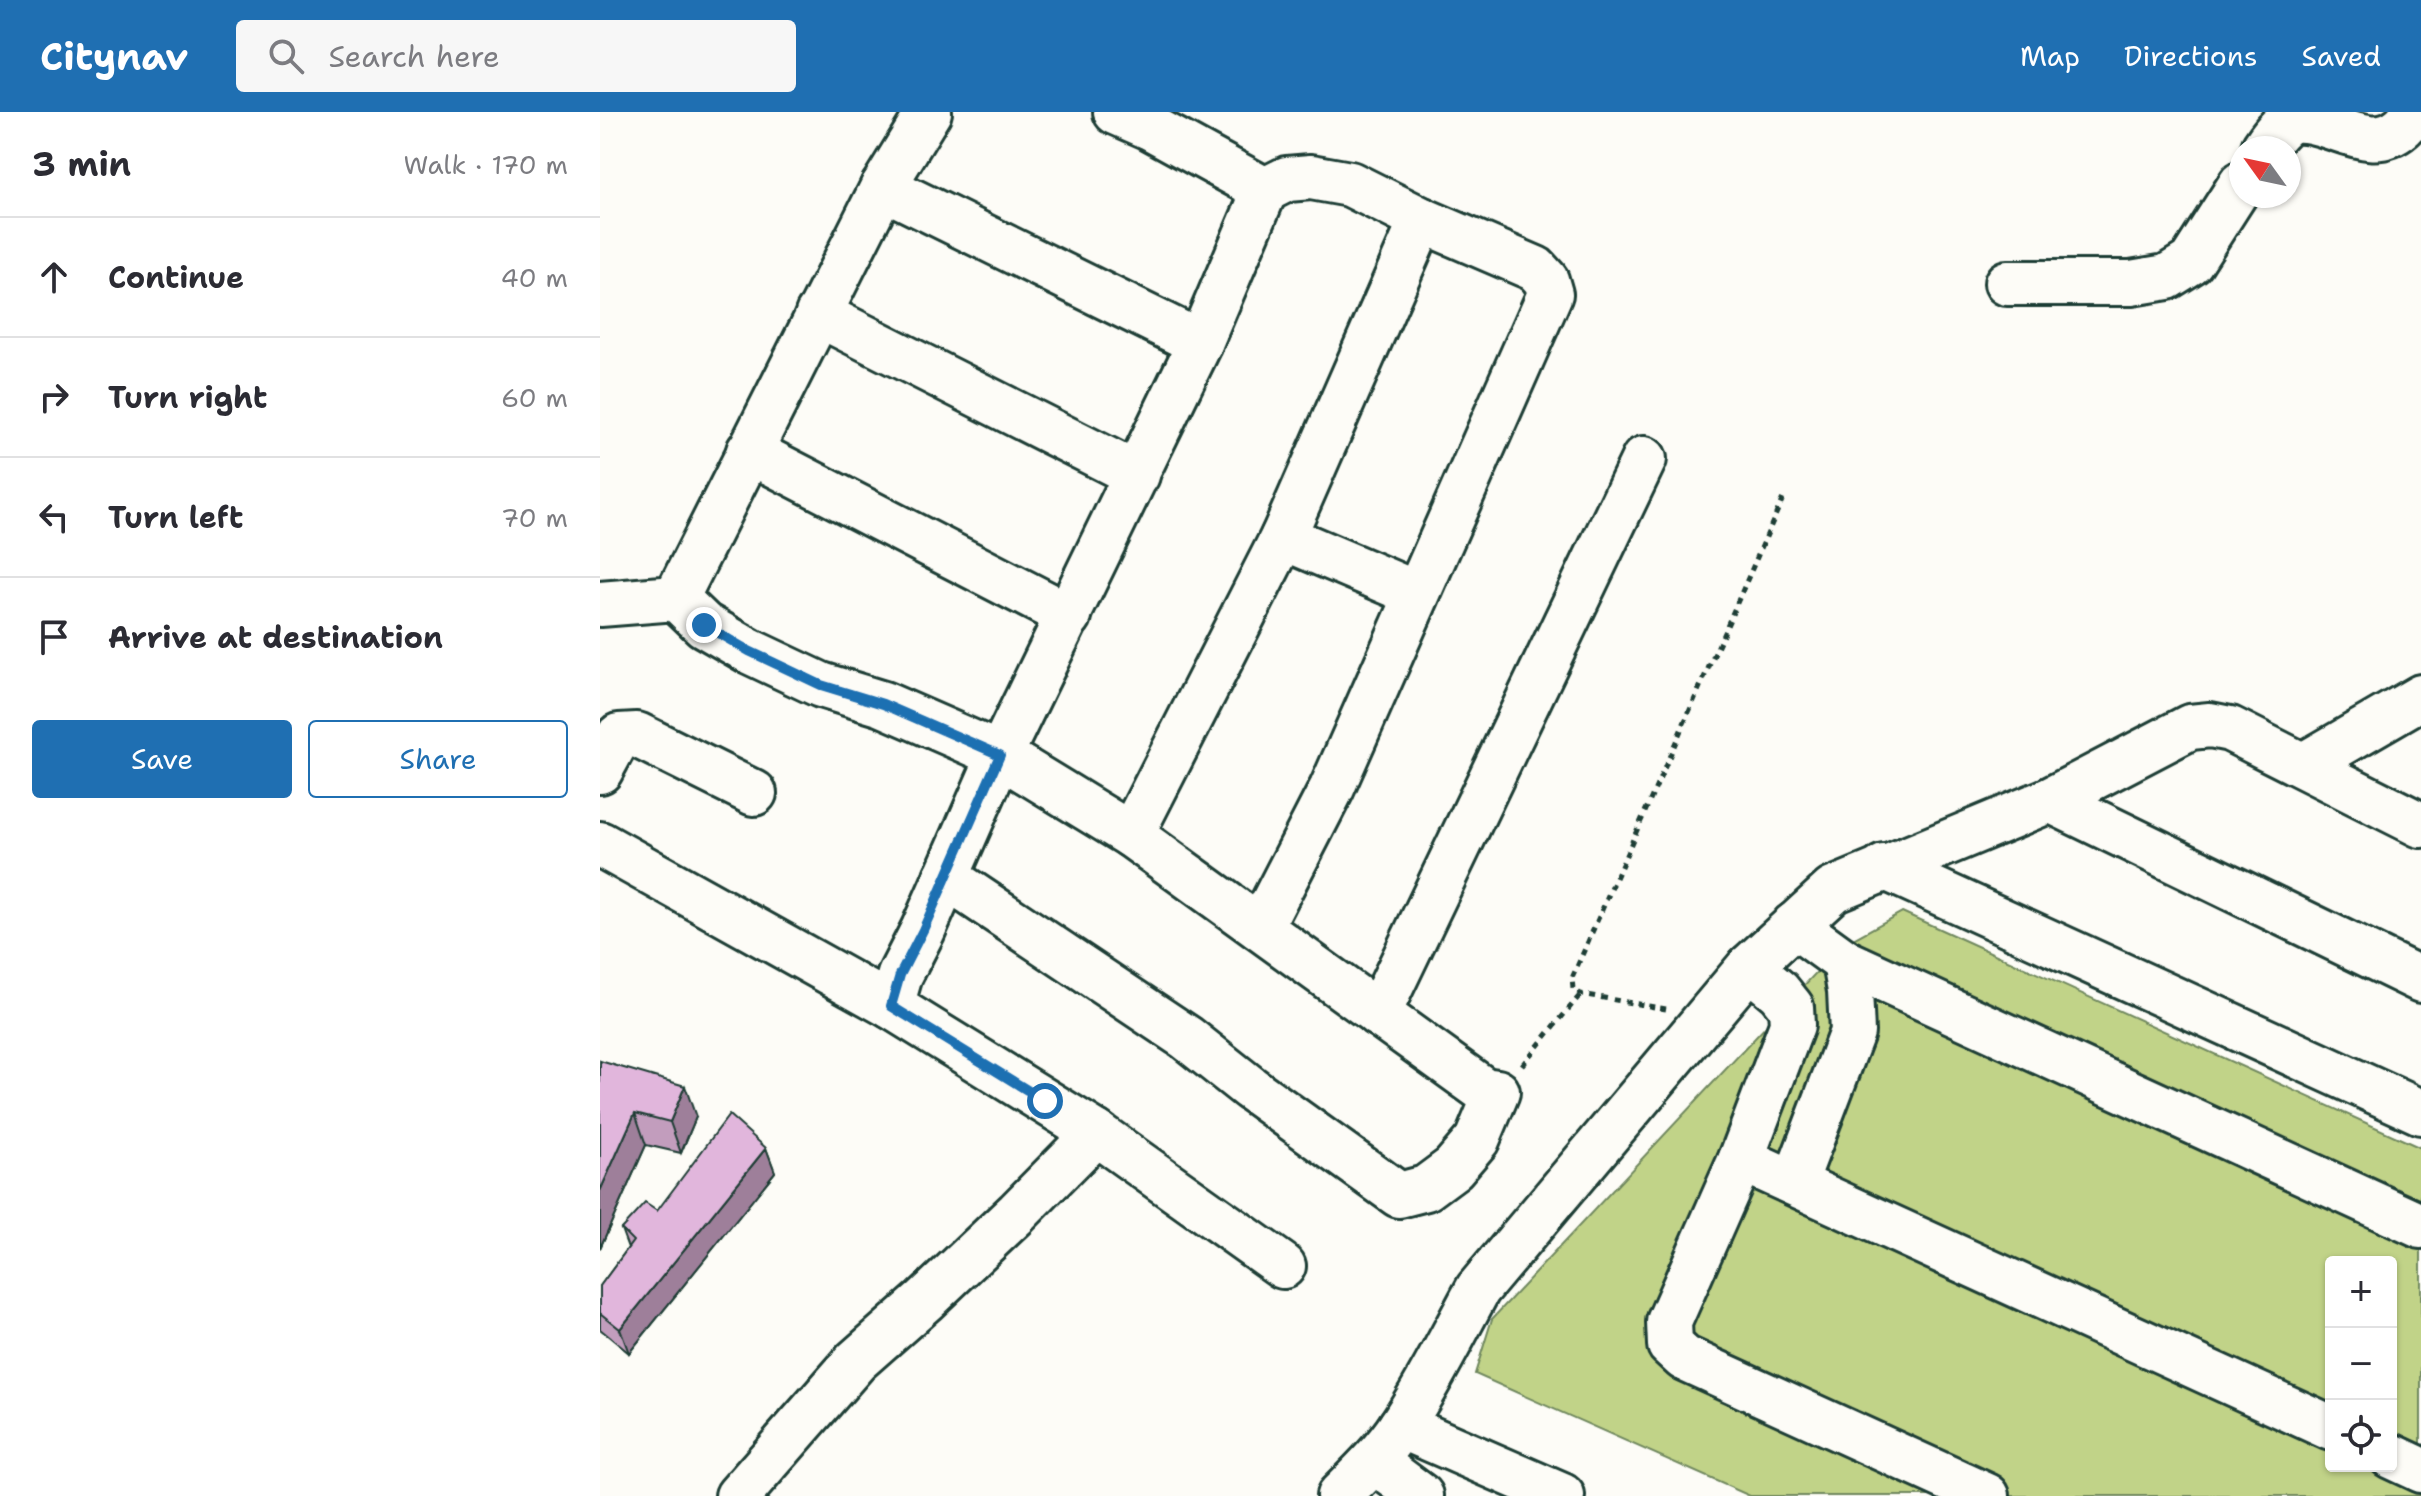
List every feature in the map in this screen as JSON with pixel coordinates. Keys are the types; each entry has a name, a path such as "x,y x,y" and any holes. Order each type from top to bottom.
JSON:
{"street":[{"path":"676,598 883,187 929,112"},
{"path":"1116,112 1150,127 1265,190"},
{"path":"2272,136 2290,121 2311,118 2371,136 2388,135 2402,128 2414,112"},
{"path":"891,1006 900,975 1000,755 1200,343 1265,190 1287,179 1311,177 1350,184 1422,220 1536,269 1546,280 1550,294 1332,788 1260,928"},
{"path":"883,187 1200,343"},
{"path":"2007,283 2131,283 2167,277 2191,262 2229,203"},
{"path":"1131,835 1283,537 1422,220"},
{"path":"818,314 1137,475"},
{"path":"749,451 1069,616"},
{"path":"1378,1014 1644,459"},
{"path":"1283,537 1417,594"},
{"path":"600,604 676,598 704,625 749,651 821,685 883,704 1000,755 1131,835 1484,1090 1497,1092 1477,1140 1453,1168 1426,1188 1399,1195 1250,1088 1187,1038 946,877"},
{"path":"2304,765 2421,697"},
{"path":"1339,1496 1374,1461 1401,1426 1478,1289 1749,967 1833,890 2050,800 2190,727 2210,725 2230,729 2421,825"},
{"path":"600,771 619,736 637,735 754,793"},
{"path":"2050,800 2421,980"},
{"path":"600,844 891,1006 1096,1133 1283,1266"},
{"path":"1884,867 2421,1112"},
{"path":"1794,925 1845,962 2421,1226"},
{"path":"1795,1182 1852,1032 1845,962"},
{"path":"1749,967 1779,992 1791,1007 1792,1025 1741,1159 1669,1322 1670,1345 1684,1358 1987,1496"},
{"path":"738,1496 856,1361 934,1291 1096,1133"},
{"path":"1741,1159 2325,1425"},
{"path":"1401,1426 1562,1496"},
{"path":"2397,1459 2421,1470"},
{"path":"1374,1461 1421,1496"}],"path":[{"path":"1707,1016 1581,994 1573,989 1572,978 1784,496"},
{"path":"1497,1092 1508,1083 1581,994"}],"green space":[{"path":"1902,912 2421,1148 2421,1496 1750,1496 1475,1374 1492,1319 1842,945"}],"building":[{"path":"600,1061 685,1086 670,1122 635,1113 600,1191"},
{"path":"729,1115 766,1148 620,1329 600,1313 600,1286 633,1241 621,1229 645,1203 657,1211"}],"route":[{"path":"704,625 749,651 821,685 883,704 1000,755 900,975 891,1006 1045,1101"}]}
